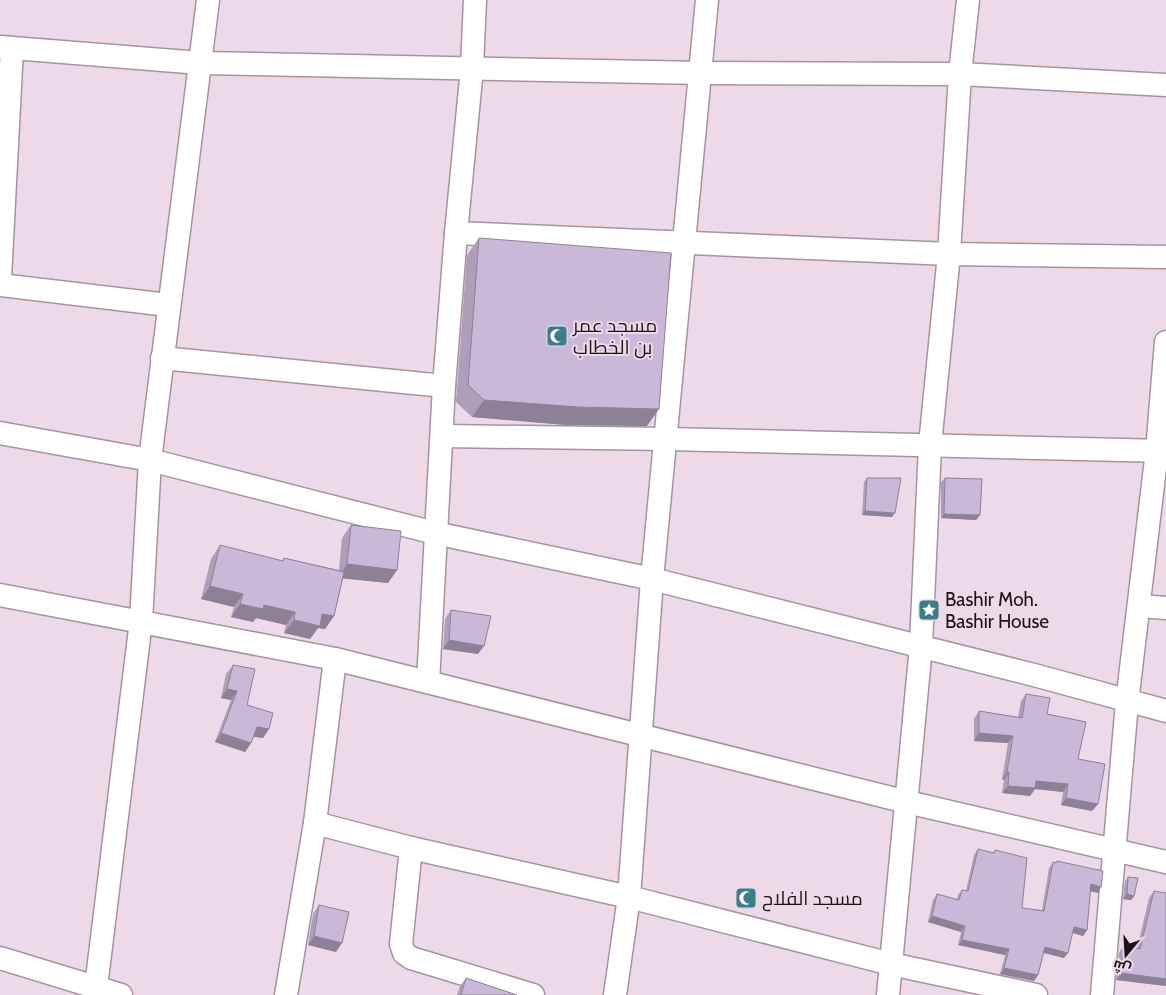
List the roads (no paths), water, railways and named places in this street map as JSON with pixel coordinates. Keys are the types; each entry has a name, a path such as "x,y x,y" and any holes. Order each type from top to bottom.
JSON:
{"street":[{"path":"96,991 141,621 150,460 168,305 208,0"},
{"path":"428,682 435,533 443,436 444,386 472,68 475,0"},
{"path":"615,995 629,897 652,579 702,73 707,0"},
{"path":"888,995 908,802 921,646 930,445 949,254 960,74 968,0"},
{"path":"0,278 6,47 200,62 702,73 960,74 1166,85"},
{"path":"456,233 949,254 1166,257"},
{"path":"0,285 168,305"},
{"path":"1102,995 1127,702 1161,451 1166,342"},
{"path":"162,358 444,386"},
{"path":"0,432 150,460 435,533 652,579 921,646 1166,711"},
{"path":"443,436 667,439 1161,451"},
{"path":"0,595 335,659 908,802 1166,862"},
{"path":"1140,606 1166,608"},
{"path":"286,995 315,823 335,659"},
{"path":"315,823 411,848 629,897 891,964 1036,995"},
{"path":"411,848 401,944 404,953 411,958 533,995"},
{"path":"0,958 96,991 121,995"}],"place":[{"name":"مسجد عمر بن الخطاب","path":"557,336"},
{"name":"Bashir Moh. Bashir House","path":"929,610"},
{"name":"مسجد الفلاح","path":"746,898"}]}
